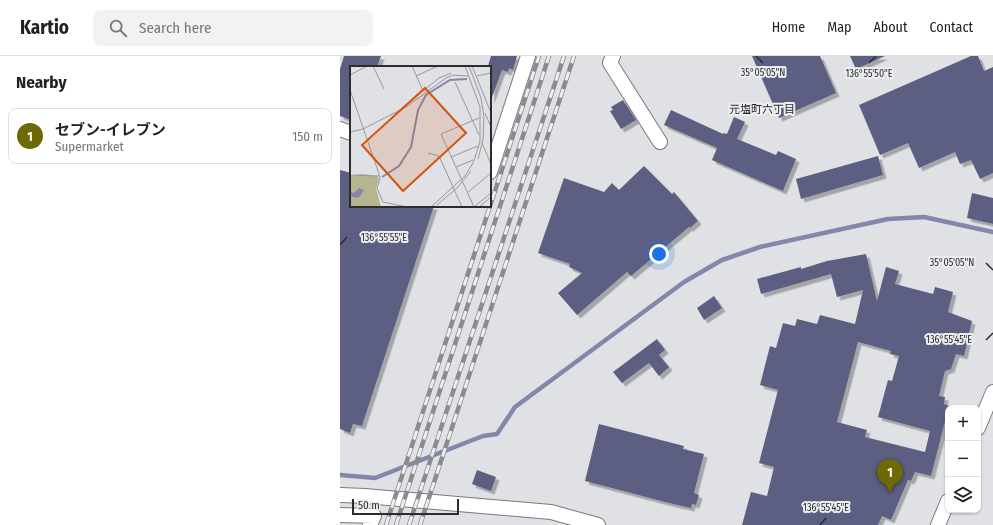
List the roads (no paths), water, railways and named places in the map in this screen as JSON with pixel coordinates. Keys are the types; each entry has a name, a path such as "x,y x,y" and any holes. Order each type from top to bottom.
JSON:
{"street":[{"path":"491,169 528,56"},
{"path":"613,56 610,63 660,142"},
{"path":"340,129 350,133"},
{"path":"981,421 993,392"},
{"path":"340,495 551,512 598,525"},
{"path":"938,525 945,508"},
{"path":"340,514 374,516 370,525"}],"waterway":[{"path":"340,475 375,478 483,436 497,434 515,407 684,282 722,260 760,247 888,219 924,217 993,232"}],"railway":[{"path":"491,203 539,56"},
{"path":"396,525 549,56"},
{"path":"409,525 564,56"},
{"path":"420,525 574,56"},
{"path":"386,525 490,207"}],"place":[{"name":"セブン-イレブン","path":"890,492"}],"district":[{"name":"元塩町六丁目","path":"762,109"}]}
